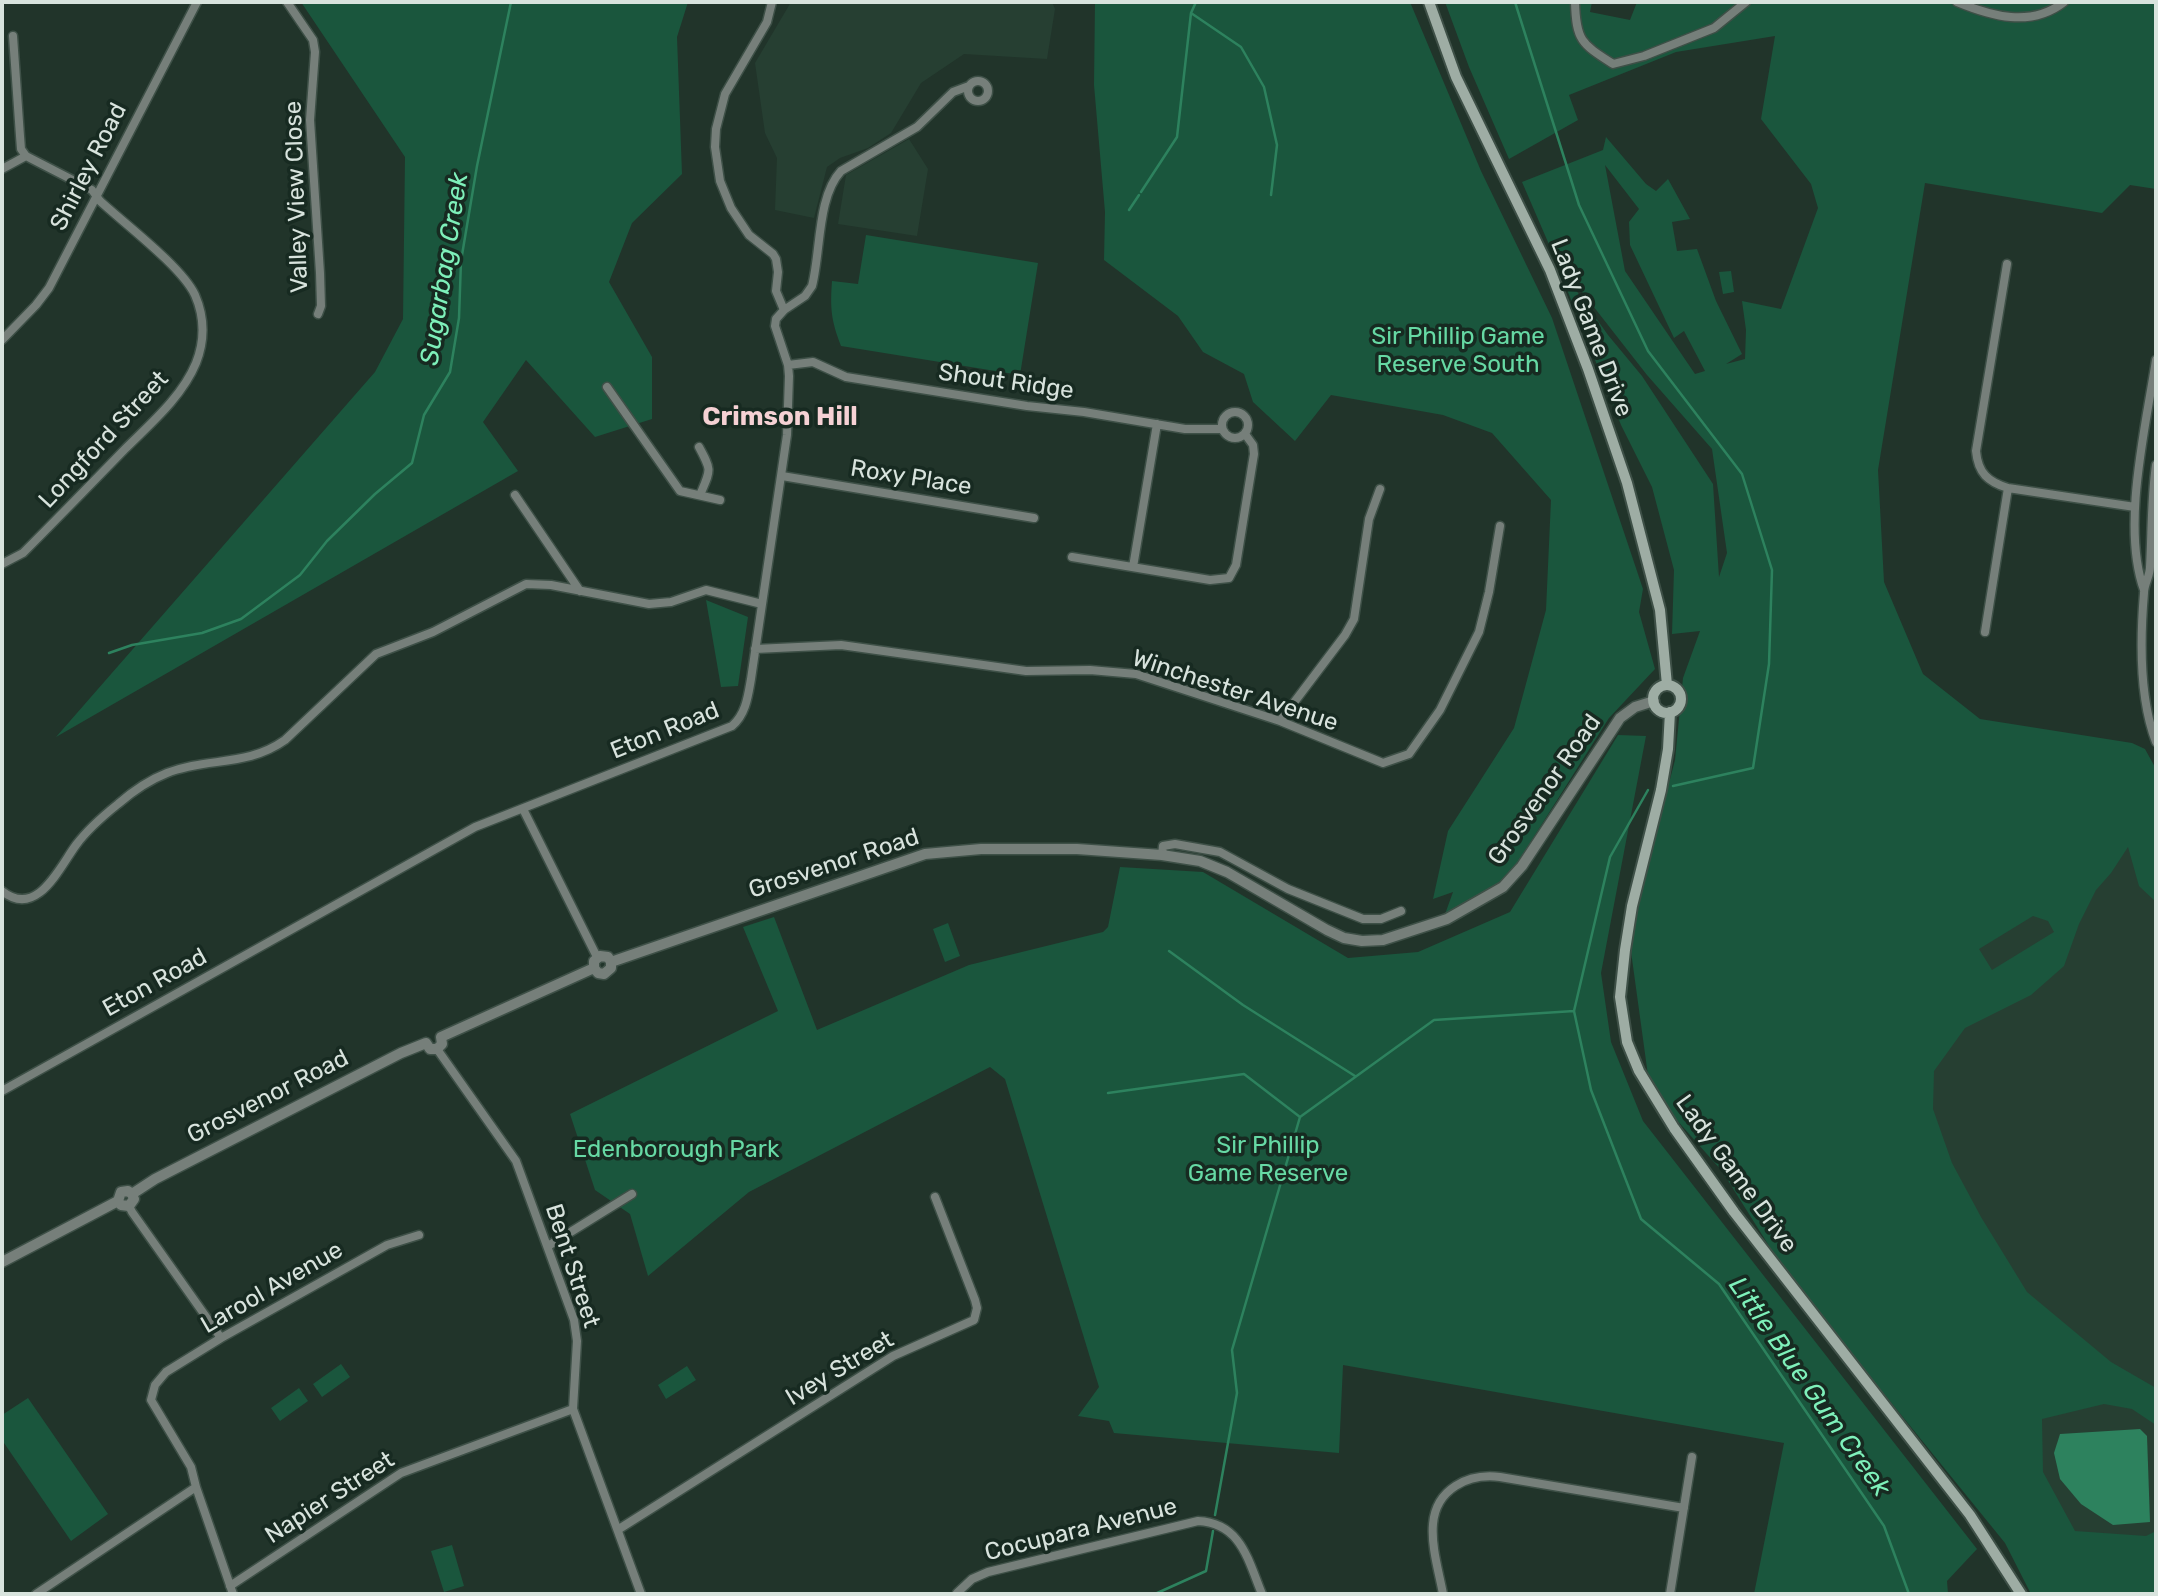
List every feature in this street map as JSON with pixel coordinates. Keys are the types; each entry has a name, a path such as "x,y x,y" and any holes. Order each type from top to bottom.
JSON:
{"main road":[{"name":"Lady Game Drive","path":"1429,2 1456,77 1550,270 1588,369 1627,483 1660,610 1667,685"},
{"path":"1667,685 1676,688 1681,695 1678,708 1670,712 1658,709 1654,701 1657,690 1667,685"},
{"name":"Lady Game Drive","path":"1670,712 1668,749 1661,790 1632,906 1625,950 1620,997 1627,1042 1639,1071 1711,1181 1970,1515 2021,1594"}],"street":[{"name":"Shirley Road","path":"2,340 49,288 197,2"},
{"name":"Valley View Close","path":"288,2 313,40 316,52 310,120 320,277 321,306 318,314"},
{"name":"Eton Road","path":"2,1091 475,827 733,726 744,711 782,476 789,403 788,365 775,326 776,319 784,310 776,292 776,259 749,236 731,208 720,181 715,147 716,129 725,94 767,22 772,2"},
{"path":"1576,2 1577,30 1586,46 1613,64 1644,56 1714,27 1746,2"},
{"path":"1957,2 1991,16 2029,17 2064,2"},
{"path":"2,169 26,156 21,149 13,36"},
{"path":"784,310 805,296 812,286 827,200 836,177 841,171 917,127 953,92 969,86"},
{"name":"Longford Street","path":"2,564 23,553 156,417 183,385 200,351 203,325 198,303 180,273 92,190 26,156"},
{"path":"2007,264 1976,451 1977,463 1982,473 1992,483 2008,488 2135,507"},
{"path":"2144,590 2137,571 2135,507 2156,360"},
{"name":"Shout Ridge","path":"788,365 813,362 850,378 1198,430 1222,429"},
{"path":"607,387 680,491 720,500"},
{"path":"1240,412 1248,422 1245,434 1237,438 1229,437 1222,429 1222,421 1227,414 1240,412"},
{"path":"1133,567 1157,424"},
{"path":"1072,557 1217,580 1233,575 1254,454 1253,445 1245,434"},
{"path":"699,447 709,464 708,476 700,495"},
{"path":"2156,466 2151,509 2150,571 2144,590 2143,690 2146,713 2156,742"},
{"name":"Roxy Place","path":"782,476 1034,518"},
{"path":"1985,632 2008,488"},
{"path":"1280,721 1345,635 1354,619 1369,519 1380,489"},
{"path":"515,495 580,591"},
{"name":"Winchester Avenue","path":"755,649 841,645 1026,671 1090,670 1136,674 1280,721 1383,763 1409,754 1440,710 1479,632 1500,526"},
{"path":"2,904 6,894 19,900 39,894 56,876 87,833 132,792 151,780 169,772 239,760 272,749 285,740 376,654 433,632 526,584 538,583 661,605 706,590 762,604"},
{"name":"Grosvenor Road","path":"611,962 925,854 981,849 1050,849 1162,855 1200,861 1220,869 1344,938 1383,940 1424,928 1468,909 1503,887 1522,866 1620,718 1635,708 1654,701"},
{"path":"523,809 597,957"},
{"name":"Grosvenor Road","path":"1162,855 1163,846 1175,844 1201,847 1220,852 1288,889 1348,915 1372,920 1401,911"},
{"path":"605,956 611,962 609,970 604,974 598,973 594,968 597,957 605,956"},
{"path":"441,1037 594,968"},
{"path":"436,1033 441,1037 442,1044 437,1049 430,1049 426,1043 431,1034 436,1033"},
{"name":"Grosvenor Road","path":"132,1194 155,1179 401,1053 426,1043"},
{"name":"Bent Street","path":"437,1049 516,1160 574,1320 577,1358 573,1409 641,1594"},
{"path":"2,1262 118,1201 121,1192 128,1191 132,1194 134,1199 129,1206"},
{"path":"548,1246 632,1194"},
{"name":"Ivey Street","path":"619,1529 893,1356 974,1320 977,1308 974,1295 935,1197"},
{"path":"118,1201 121,1205 129,1206"},
{"path":"129,1206 221,1338"},
{"name":"Larool Avenue","path":"196,1487 191,1467 151,1400 153,1389 166,1372 387,1245 419,1235"},
{"name":"Napier Street","path":"232,1590 401,1473 573,1409"},
{"path":"1670,1594 1692,1457"},
{"path":"1443,1594 1433,1533 1434,1516 1447,1494 1466,1480 1482,1476 1500,1477 1684,1508"},
{"path":"36,1594 196,1487 232,1590"},
{"name":"Cocupara Avenue","path":"957,1593 972,1579 988,1572 1198,1521 1226,1528 1236,1537 1262,1594"}],"shaded area":[{"path":"791,2 1052,2 1055,9 1047,59 964,54 921,83 891,133 868,148 840,158 827,167 814,218 775,210 777,158 765,133 755,63"},
{"path":"909,139 928,169 917,236 838,224 846,175"},
{"path":"2156,823 2156,1580 2000,1521 1897,904"},
{"path":"2140,1429 2147,1436 2150,1522 2113,1525 2081,1504 2060,1479 2054,1453 2060,1434"}],"green space":[{"path":"301,2 688,2 677,37 682,174 632,223 609,282 652,357 652,419 595,437 526,360 483,422 518,471 56,737 375,372 403,319 405,157"},
{"name":"Sir Phillip Game Reserve South","path":"1095,2 1410,2 1481,171 1552,318 1643,589 1639,612 1655,669 1609,718 1509,876 1444,917 1453,892 1433,899 1448,831 1514,728 1546,610 1551,500 1492,433 1443,415 1331,395 1295,441 1253,402 1244,374 1203,352 1178,316 1104,260 1105,212 1094,85"},
{"path":"1445,2 1592,2 1590,12 1630,20 1637,2 2156,2 2156,189 2130,185 2102,213 1925,183 1878,470 1884,582 1923,674 1980,719 2132,743 2145,749 2156,769 2156,902 2139,886 2128,847 2096,890 2079,924 2064,966 2031,995 1965,1028 1934,1071 1933,1109 1952,1163 2027,1292 2111,1362 2156,1388 2156,1425 2132,1409 2104,1404 2042,1419 2043,1472 2075,1531 2146,1536 2156,1531 2156,1594 2031,1594 2005,1543 1786,1273 1722,1171 1650,1090 1629,937 1675,760 1683,678 1700,631 1672,634 1674,570 1652,487 1621,425 1556,262 1608,335 1642,376 1713,484 1719,577 1727,553 1712,449 1647,375 1554,256 1522,182 1603,150 1606,137 1646,184 1656,191 1668,179 1690,219 1672,222 1677,251 1697,249 1716,301 1742,354 1726,364 1745,359 1746,330 1742,301 1781,309 1818,208 1811,184 1761,119 1775,36 1676,52 1569,95 1578,120 1509,159 1469,67","holes":["1605,165 1639,209 1629,222 1630,245 1674,338 1684,331 1705,371 1695,374 1625,271","2033,916 2048,921 2054,932 1992,970 1979,949"]},
{"path":"866,235 1038,263 1020,375 841,346 832,314 832,281 858,284"},
{"path":"1731,271 1734,292 1723,294 1719,272"},
{"path":"706,600 748,617 738,686 721,687"},
{"name":"Sir Phillip Game Reserve","path":"1618,735 1646,736 1601,973 1611,1042 1643,1121 1977,1549 1947,1581 1948,1594 1754,1594 1784,1443 1343,1365 1339,1453 1114,1433 1109,1421 1078,1416 1099,1387 1005,1079 990,1067 749,1192 648,1276 630,1214 595,1190 570,1114 778,1011 743,927 774,917 817,1030 969,965 1103,932 1108,927 1120,867 1203,872 1348,958 1418,952 1510,912"},
{"path":"948,923 960,956 945,962 933,929"},
{"path":"341,1364 350,1377 322,1397 313,1384"},
{"path":"687,1366 696,1380 666,1399 658,1385"},
{"path":"299,1388 308,1401 280,1421 271,1408"},
{"path":"28,1398 108,1514 71,1541 2,1440 2,1415"},
{"path":"452,1545 464,1586 444,1592 431,1551"}],"waterway":[{"name":"Sugarbag Creek","path":"109,653 132,645 202,633 241,619 300,575 327,541 375,494 412,463 424,415 450,372 459,318 461,261 477,166 511,2"},
{"path":"1141,192 1177,137 1191,13 1196,2"},
{"name":"Little Blue Gum Creek","path":"1515,2 1579,205 1648,351 1742,474 1772,570 1769,664 1753,768 1673,786"},
{"path":"1191,13 1241,47 1264,87 1277,145 1271,195"},
{"path":"1129,210 1139,195"},
{"name":"Little Blue Gum Creek","path":"1648,790 1610,857 1574,1011 1591,1090 1641,1219 1719,1284 1884,1526 1909,1594"},
{"path":"1169,951 1243,1005 1355,1076"},
{"path":"1108,1093 1244,1074 1300,1117 1434,1020 1574,1011"},
{"name":"Little Blue Gum Creek","path":"1215,1515 1237,1393 1232,1350 1300,1117"},
{"name":"Little Blue Gum Creek","path":"1155,1594 1206,1571 1213,1531"}],"district":[{"name":"Crimson Hill","path":"780,417"}],"park label":[{"name":"Edenborough Park","path":"676,1150"}]}
